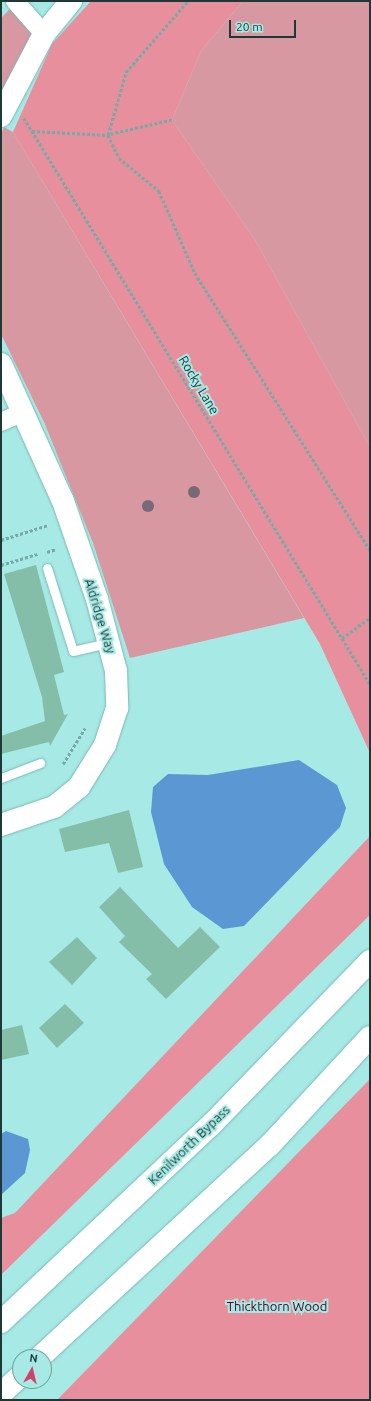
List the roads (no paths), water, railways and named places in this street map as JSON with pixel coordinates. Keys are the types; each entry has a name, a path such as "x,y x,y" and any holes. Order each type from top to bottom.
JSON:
{"main road":[{"path":"1,116 44,34 71,1"},
{"name":"Aldridge Way","path":"1,364 63,501 109,643 116,671 118,708 105,745 79,786 54,806 1,825"},
{"name":"Kenilworth Bypass","path":"1,1322 212,1124 370,961"},
{"path":"49,1349 270,1144 370,1037"},
{"path":"1,1394 12,1384"}],"street":[{"path":"14,1 44,34"},
{"path":"1,422 23,412"}],"lane":[{"path":"47,568 73,651 109,643"},
{"path":"1,778 40,763"}],"water":[{"path":"299,760 337,785 346,808 340,827 244,926 223,929 192,907 164,864 151,812 153,787 168,774 208,775"},
{"path":"6,1131 28,1139 30,1150 25,1173 1,1195 1,1134"}],"park label":[{"name":"Thickthorn Wood","path":"277,1306"}]}
